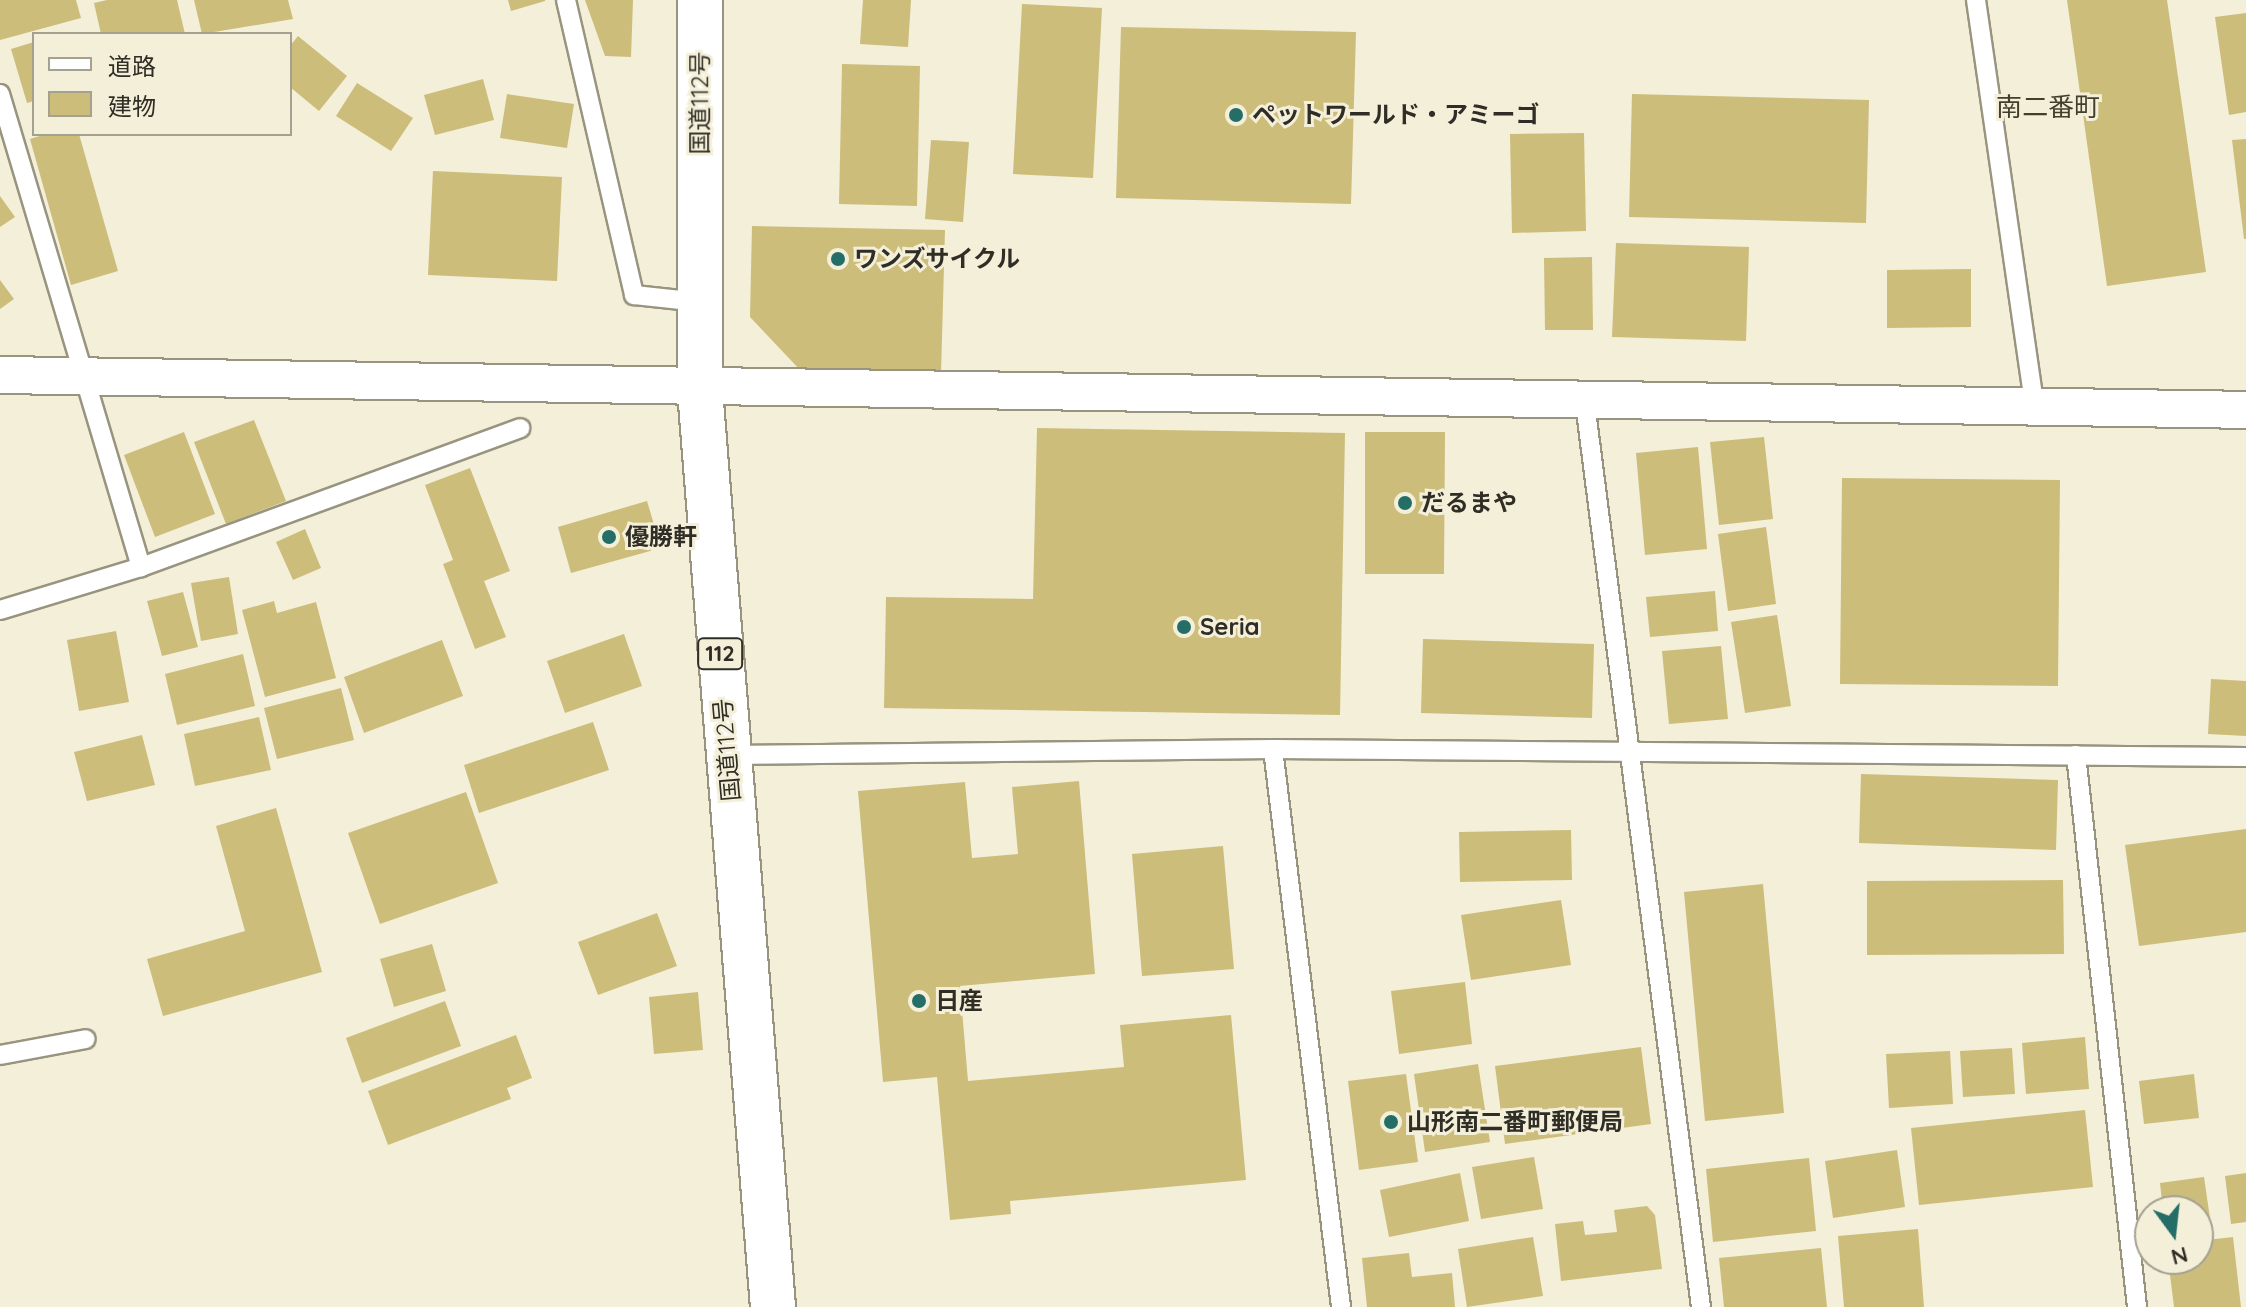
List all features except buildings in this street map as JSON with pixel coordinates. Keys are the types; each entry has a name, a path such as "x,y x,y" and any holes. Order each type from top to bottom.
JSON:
{"highway":[{"name":"国道112号","path":"700,0 700,390 773,1307"}],"street":[{"path":"0,375 700,390 2246,410"}],"lane":[{"path":"566,0 634,295 700,302"},
{"path":"1976,0 2035,409"},
{"path":"0,94 141,567"},
{"path":"1585,403 1636,751 1701,1307"},
{"path":"0,610 141,567 520,428"},
{"path":"1273,749 1341,1307"},
{"path":"727,755 1273,749 2246,757"},
{"path":"2076,755 2137,1307"},
{"path":"0,1055 86,1039"}],"place":[{"name":"ペットワールド・アミーゴ","path":"1236,115"},
{"name":"ワンズサイクル","path":"838,259"},
{"name":"だるまや","path":"1405,503"},
{"name":"優勝軒","path":"609,537"},
{"name":"Seria","path":"1184,627"},
{"name":"日産","path":"919,1001"},
{"name":"山形南二番町郵便局","path":"1391,1122"}],"district":[{"name":"南二番町","path":"2048,107"}]}
